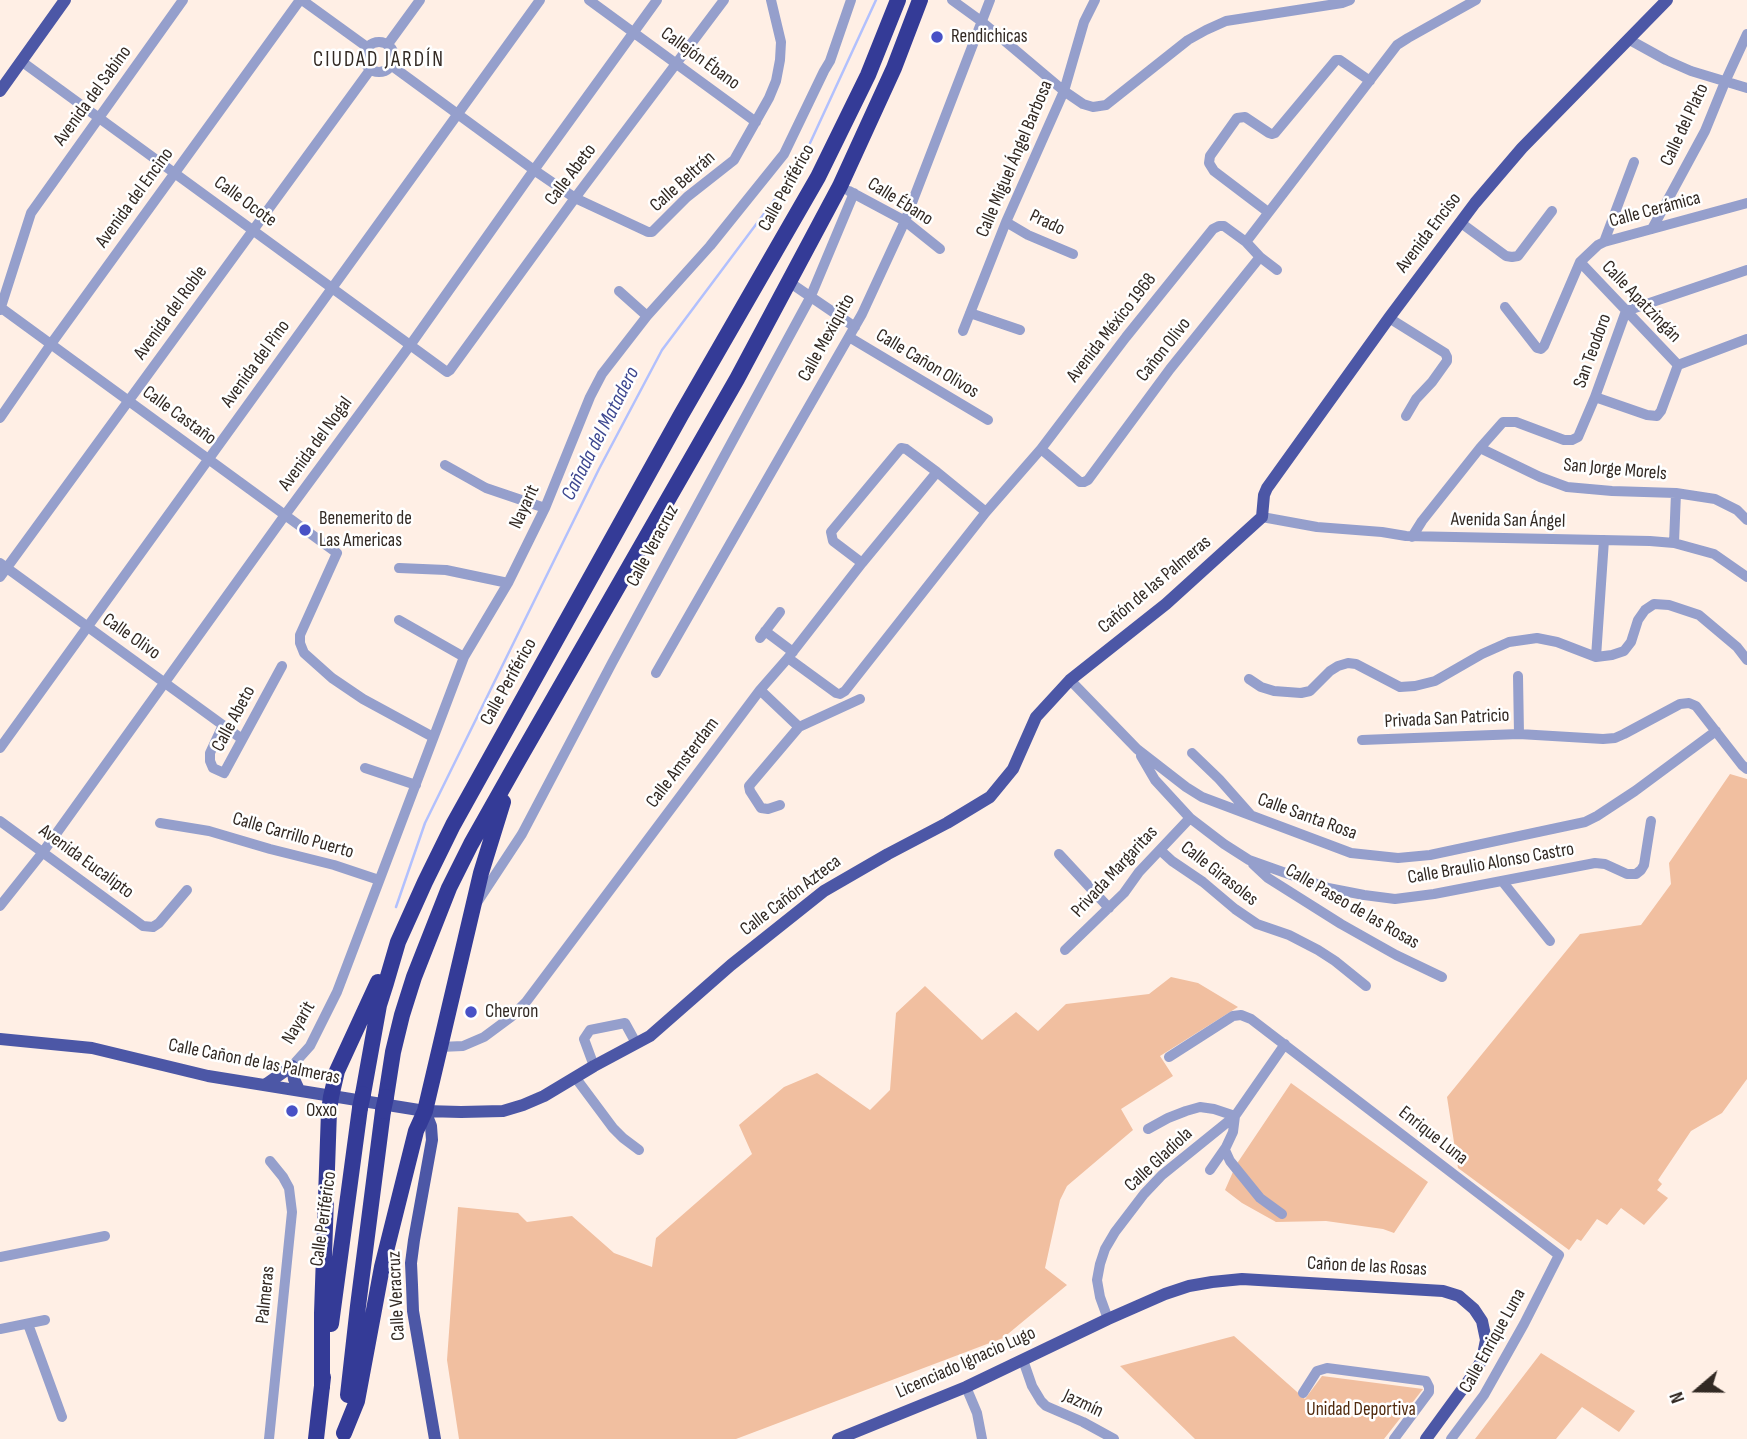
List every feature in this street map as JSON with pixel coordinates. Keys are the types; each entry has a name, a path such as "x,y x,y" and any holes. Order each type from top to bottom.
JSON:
{"highway":[{"name":"Calle Periférico","path":"316,1439 361,1101 379,1005 398,943 453,825 681,415 818,177 869,75 898,0"},
{"path":"344,1436 358,1306 393,1052 402,1016 438,915 471,844 515,766 789,282 847,190 920,0"},
{"path":"344,1436 357,1401 382,1267 415,1131 425,1111 472,909 515,766"},
{"path":"322,1388 322,1313 331,1097 337,1071 349,1043 398,943"}],"main road":[{"path":"0,91 65,0"},
{"name":"Avenida Enciso","path":"1262,517 1267,488 1461,223 1522,148 1667,0"},
{"name":"Cañón de las Palmeras","path":"1070,680 1166,604 1262,517"},
{"name":"Calle Cañón Azteca","path":"503,1111 544,1096 650,1036 731,965 824,891 990,797 1013,769 1037,717 1070,680"},
{"name":"Calle Cañon de las Palmeras","path":"0,1039 92,1048 208,1076 425,1111 503,1111"},
{"path":"265,1085 292,1066 299,1090"},
{"name":"Calle Veracruz","path":"425,1111 432,1140 414,1240 412,1285 413,1311 435,1439"},
{"name":"Cañon de las Rosas","path":"1108,1319 1189,1286 1241,1279 1443,1291 1459,1296 1474,1308 1482,1321 1486,1340 1482,1360 1426,1439"},
{"name":"Licenciado Ignacio Lugo","path":"840,1439 966,1387 1108,1319"}],"street":[{"name":"Avenida del Sabino","path":"0,308 31,213 183,0"},
{"path":"301,0 367,47"},
{"name":"Avenida del Encino","path":"0,418 301,0"},
{"path":"388,44 420,0"},
{"name":"Avenida del Pino","path":"0,748 540,0"},
{"name":"Callejón Ébano","path":"589,0 756,122"},
{"name":"Avenida del Nogal","path":"0,906 43,852 285,515 411,345 657,0"},
{"name":"Calle Abeto","path":"447,372 724,0"},
{"name":"Calle Beltrán","path":"575,198 652,232 687,197 734,160 769,98 776,80 781,42 771,0"},
{"name":"Nayarit","path":"292,1066 310,1046 337,992 464,657 508,583 545,508 602,374 646,316 710,246 784,154 830,61 851,0"},
{"path":"952,0 1064,90 1083,104 1093,107 1106,105 1188,40 1206,30 1226,22 1350,0"},
{"name":"Calle Mexiquito","path":"656,673 852,332 905,221 989,0"},
{"name":"Calle Miguel Ángel Barbosa","path":"963,331 1006,222 1064,90 1084,22 1095,0"},
{"path":"1277,270 1246,242 1268,212 1397,46 1476,0"},
{"name":"Calle del Plato","path":"1651,229 1705,131 1747,34"},
{"path":"1628,39 1691,71 1747,88"},
{"path":"377,41 388,44 394,54 392,66 379,73 370,70 363,56 367,47 377,41"},
{"path":"1268,212 1214,171 1209,163 1210,156 1237,118 1245,117 1269,133 1275,133 1336,60 1340,60 1370,81"},
{"name":"Calle Ocote","path":"21,61 447,372"},
{"path":"392,66 575,198"},
{"name":"Avenida del Roble","path":"2,569 370,70"},
{"path":"1604,242 1634,162"},
{"name":"Calle Ébano","path":"847,190 905,221 940,249"},
{"name":"Calle Veracruz","path":"472,909 522,834 810,298 847,190"},
{"name":"Calle Cerámica","path":"1580,262 1591,250 1604,242 1747,203"},
{"path":"1461,223 1506,256 1512,257 1518,256 1552,211"},
{"name":"Prado","path":"1006,222 1028,235 1073,254"},
{"name":"Avenida México 1968","path":"780,612 762,635 791,655 836,693 845,691 986,512 1041,449 1213,229 1224,226 1246,242"},
{"name":"Cañon Olivo","path":"1041,449 1080,482 1088,480 1170,369 1260,257"},
{"path":"1505,307 1537,348 1541,349 1580,262"},
{"name":"Calle Apatzingán","path":"1580,262 1678,365"},
{"name":"San Teodoro","path":"1479,448 1499,425 1507,421 1564,440 1578,437 1626,311 1747,270"},
{"name":"Calle Cañon Olivos","path":"789,282 852,332 988,420"},
{"path":"619,291 646,316"},
{"name":"Calle Castaño","path":"0,308 337,553 300,635 303,653 332,678 363,699 433,737"},
{"path":"970,313 1020,330"},
{"path":"1389,318 1445,353 1447,357 1447,361 1416,399 1406,416"},
{"path":"1595,397 1657,416 1678,365 1746,344"},
{"path":"862,563 833,541 831,532 901,448 937,472 986,512"},
{"path":"1412,537 1479,448"},
{"name":"San Jorge Morels","path":"1479,448 1567,487 1676,493 1715,499 1737,510 1747,520"},
{"path":"444,465 486,488 545,508"},
{"name":"Calle Amsterdam","path":"440,1047 463,1046 484,1037 526,1002 760,690 937,472"},
{"path":"1674,543 1676,493"},
{"name":"Avenida San Ángel","path":"1262,517 1317,527 1412,537 1674,543 1714,554 1747,576"},
{"path":"1596,657 1604,540"},
{"path":"399,568 446,570 508,583"},
{"name":"Calle Olivo","path":"2,569 242,739"},
{"path":"1249,679 1274,691 1301,693 1310,691 1329,671 1348,663 1356,664 1400,687 1415,686 1434,681 1508,642 1537,638 1557,642 1596,657 1612,655 1624,651 1631,642 1644,610 1654,604 1669,605 1699,615 1737,647 1747,660"},
{"path":"399,620 464,657"},
{"name":"Calle Abeto","path":"223,724 210,753 210,761 213,768 224,773 282,666"},
{"name":"Privada San Patricio","path":"1362,740 1520,734 1518,677"},
{"name":"Calle Santa Rosa","path":"1070,680 1137,749 1202,797 1351,853 1398,858 1430,855 1585,822 1635,791 1716,731"},
{"path":"760,690 799,727"},
{"path":"780,805 761,808 748,788 799,727 860,699"},
{"path":"1520,734 1615,738 1680,704 1689,703 1696,706 1747,769"},
{"name":"Calle Braulio Alonso Castro","path":"1137,749 1155,780 1190,817 1224,844 1250,860 1328,888 1364,895 1395,898 1434,894 1595,863 1636,874 1644,864 1651,821"},
{"path":"1192,753 1250,814"},
{"path":"365,768 416,785"},
{"name":"Privada Margaritas","path":"1065,950 1124,893 1139,872 1190,817"},
{"name":"Avenida Eucalipto","path":"0,821 144,926 153,927 159,923 187,890"},
{"name":"Calle Carrillo Puerto","path":"160,823 198,828 379,880"},
{"name":"Calle Girasoles","path":"1160,850 1256,924 1289,935 1318,950 1366,986"},
{"path":"1059,853 1109,908"},
{"name":"Calle Paseo de las Rosas","path":"1250,860 1268,878 1341,924 1442,977"},
{"path":"1502,881 1550,941"},
{"name":"Enrique Luna","path":"1169,1057 1233,1016 1241,1015 1251,1019 1559,1255"},
{"path":"594,1066 584,1039 590,1030 625,1023 636,1043"},
{"name":"Calle Gladiola","path":"1108,1319 1097,1280 1105,1249 1115,1232 1144,1194 1163,1175 1235,1116 1285,1044"},
{"path":"575,1077 613,1128 639,1150"},
{"path":"1148,1129 1177,1114 1200,1107 1235,1116 1233,1132 1225,1150 1210,1170"},
{"path":"1225,1150 1230,1161 1260,1198 1282,1214"},
{"name":"Palmeras","path":"269,1439 292,1212 289,1188 270,1161"},
{"path":"0,1257 106,1236"},
{"name":"Calle Enrique Luna","path":"1451,1439 1484,1395 1559,1255"},
{"path":"0,1329 45,1320"},
{"path":"28,1324 62,1417"},
{"name":"Jazmín","path":"1023,1360 1032,1386 1046,1406 1114,1439"},
{"name":"Calle Enrique Luna","path":"1303,1393 1317,1371 1326,1367 1426,1381 1429,1392 1394,1439"},
{"path":"966,1387 977,1413 982,1439"}],"green space":[{"path":"1730,774 1747,779 1747,1079 1722,1113 1691,1131 1658,1180 1662,1184 1657,1190 1668,1198 1644,1225 1621,1208 1607,1225 1597,1219 1581,1241 1577,1239 1569,1250 1458,1168 1447,1097 1580,934 1641,925 1671,884 1669,863"},
{"path":"1171,977 1198,983 1238,1007 1160,1056 1173,1076 1121,1109 1133,1130 1067,1186 1060,1200 1045,1268 1067,1285 1003,1338 736,1439 459,1439 447,1360 458,1207 518,1213 527,1222 572,1216 614,1253 652,1267 656,1238 752,1154 739,1125 784,1087 817,1073 870,1110 890,1090 896,1013 925,986 982,1040 1016,1012 1038,1031 1066,1004 1149,994"},
{"path":"1291,1083 1428,1182 1394,1233 1326,1221 1276,1222 1225,1190 1236,1165"},
{"name":"Unidad Deportiva","path":"1234,1336 1305,1399 1322,1376 1423,1389 1384,1439 1195,1439 1120,1366"},
{"path":"1541,1353 1635,1411 1619,1432 1582,1407 1556,1439 1475,1439"}],"waterway":[{"name":"Cañada del Matadero","path":"396,907 425,823 599,469 662,350 799,167 876,0"}],"place":[{"name":"Rendichicas","path":"937,37"},
{"name":"Benemerito de Las Americas","path":"305,530"},
{"name":"Chevron","path":"471,1012"},
{"name":"Oxxo","path":"292,1111"}],"district":[{"name":"CIUDAD JARDÍN","path":"379,61"}]}
